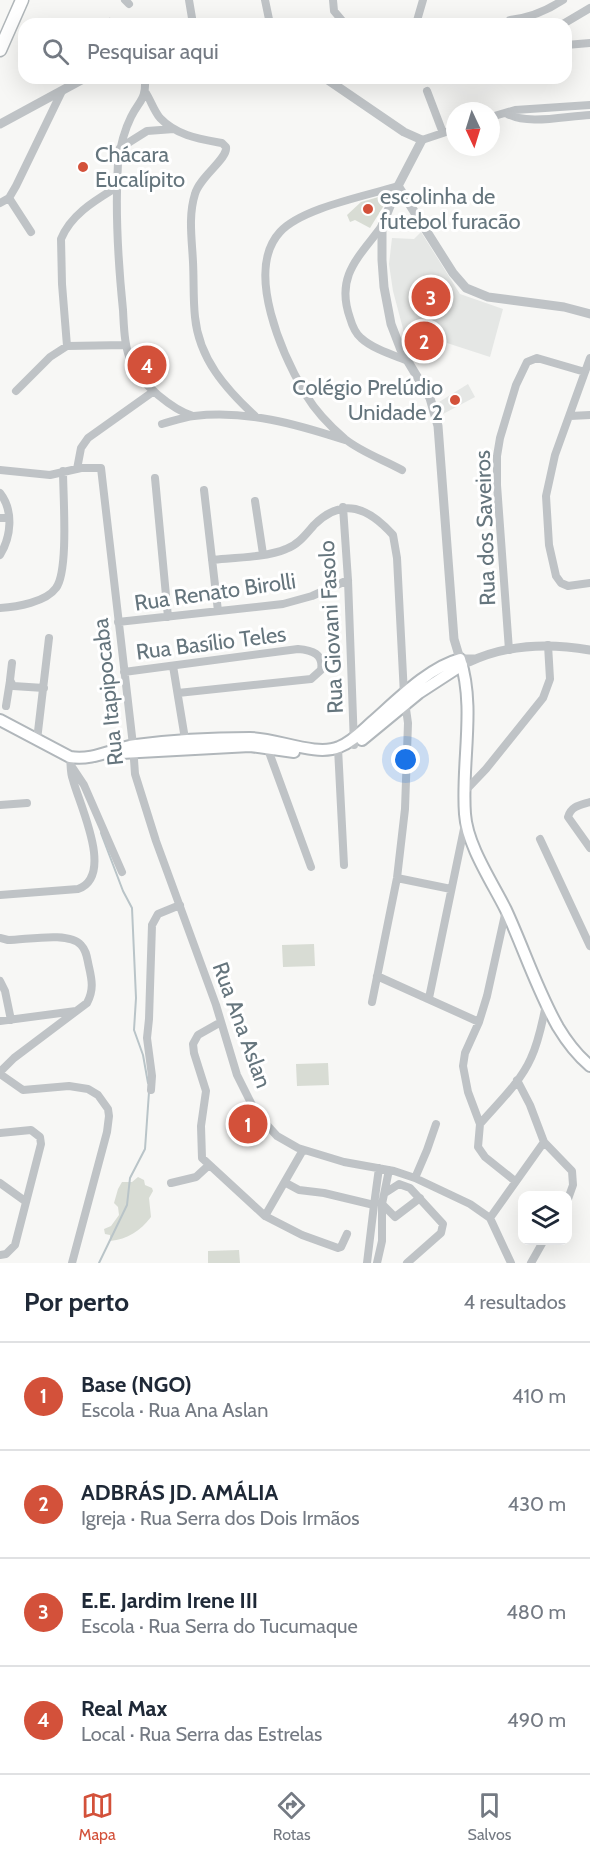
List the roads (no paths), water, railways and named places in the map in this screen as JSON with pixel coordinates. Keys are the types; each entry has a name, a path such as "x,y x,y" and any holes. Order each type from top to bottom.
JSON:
{"main road":[{"path":"0,50 22,0"},
{"path":"0,720 71,762 133,749 186,745 265,743 339,751 354,742 404,699 417,684 446,663 461,662 468,706 466,822 476,850 506,910 546,1005 571,1046 590,1066"}],"street":[{"path":"189,0 192,18"},
{"path":"265,0 269,18"},
{"path":"333,0 334,11 340,18"},
{"path":"418,18 423,0"},
{"path":"516,18 548,8 563,0"},
{"path":"572,18 590,8"},
{"path":"572,44 590,43"},
{"path":"0,124 74,84"},
{"path":"146,84 146,93 161,120 192,138 222,143 227,149 223,158 199,183 194,194 191,221 195,318 202,346 212,368 227,388 255,416"},
{"path":"334,84 404,132 422,140 446,133"},
{"path":"0,203 9,198 62,91"},
{"path":"427,91 443,134"},
{"path":"146,93 130,117 120,148 117,187 120,282 126,345 135,371 154,391 184,413 193,416"},
{"path":"500,115 515,110 590,105"},
{"path":"506,113 512,118 532,120 590,116"},
{"path":"120,148 147,131 176,129"},
{"path":"408,361 361,338 353,326 344,292 350,273 382,226 398,186 422,140"},
{"path":"398,186 460,283 471,291 488,297 564,307 590,314"},
{"path":"347,440 306,396 281,344 268,308 265,275 270,246 279,233 294,220 398,186"},
{"path":"67,346 61,239 70,223 86,207 117,187"},
{"path":"9,198 31,232"},
{"path":"382,226 384,287 389,314 396,338 430,398 438,426 451,613 454,639 461,662 509,650 548,645 590,650"},
{"path":"16,391 50,357 67,346 126,345"},
{"name":"Rua dos Saveiros","path":"509,650 497,485 497,456 500,438 516,385 527,362 537,358 585,372"},
{"path":"590,358 549,479 546,496 549,545 555,572 561,583 568,586 590,583"},
{"path":"0,470 50,475 77,469 81,448 88,438 154,391"},
{"path":"570,416 590,415"},
{"path":"162,423 193,416 255,416 275,419 347,440 402,470"},
{"name":"Rua Itapipocaba","path":"77,469 101,468 135,774 166,872 180,905"},
{"path":"0,608 40,600 58,585 63,564 63,471"},
{"path":"155,478 168,617"},
{"path":"204,490 218,611"},
{"path":"0,493 8,508 9,518 7,540 0,555"},
{"path":"255,501 262,554"},
{"path":"212,560 288,549 323,516 343,507 362,510 393,535 397,558 404,699 408,723 405,809 397,878 372,1002"},
{"name":"Rua Giovani Fasolo","path":"343,507 354,742"},
{"path":"0,518 9,518"},
{"name":"Rua Renato Birolli","path":"118,622 296,601 348,580"},
{"path":"37,740 50,638"},
{"path":"465,791 486,769 543,698 550,679 548,645"},
{"name":"Rua Basílio Teles","path":"124,672 298,649 314,652 321,661 321,670 311,679 178,693"},
{"path":"6,706 12,663"},
{"path":"173,666 186,745"},
{"path":"0,672 11,677 14,686 44,688"},
{"path":"265,743 310,867"},
{"path":"339,751 344,865"},
{"path":"71,762 84,785 122,872"},
{"path":"0,895 78,889 87,884 92,873 94,847 71,777 71,762"},
{"path":"590,802 572,809 568,814 569,821 590,848"},
{"path":"0,805 27,803"},
{"path":"429,998 466,822"},
{"path":"540,839 590,946"},
{"path":"397,878 451,889"},
{"path":"151,1090 152,1076 147,1038 152,925 156,916 180,905"},
{"name":"Rua Ana Aslan","path":"180,905 237,1075 256,1113 277,1136 303,1150 344,1162 392,1170 415,1178 470,1204 490,1218"},
{"path":"506,910 487,996 479,1022 465,1053 463,1066 468,1092 480,1124 478,1138 481,1153 515,1181"},
{"path":"0,938 8,940 66,937 81,944 86,952 93,983 91,996 87,1003 14,1058 0,1073 23,1090 82,1087 98,1095 108,1108 107,1132 72,1263"},
{"path":"376,976 479,1022"},
{"path":"0,981 5,991 11,1020"},
{"path":"480,1124 517,1080 530,1060 536,1047 546,1005"},
{"path":"0,1021 78,1011"},
{"path":"221,1022 198,1035 193,1044 206,1091 202,1158 227,1178 265,1216 302,1235 336,1248 341,1247 347,1234"},
{"path":"517,1080 530,1105 544,1142 572,1171 573,1185 570,1191"},
{"path":"415,1178 436,1124"},
{"path":"0,1133 25,1129 37,1133 40,1137 40,1152 15,1245 6,1254 0,1255"},
{"path":"511,1263 490,1218 544,1142"},
{"path":"265,1216 303,1150"},
{"path":"171,1183 196,1177 209,1165"},
{"path":"377,1263 382,1241 378,1205 379,1168"},
{"path":"368,1263 378,1205 385,1193 392,1170"},
{"path":"0,1183 25,1201"},
{"path":"286,1183 301,1191 324,1193 378,1205 396,1218 420,1198"},
{"path":"385,1193 399,1184 410,1188 440,1219 441,1233 407,1263"},
{"path":"531,1263 541,1245"}],"waterway":[{"path":"101,833 123,891 132,908 136,998 134,1030 143,1055 148,1083"},
{"path":"99,1263 127,1205 130,1178 145,1149 149,1092"}],"place":[{"name":"Chácara Eucalípito","path":"83,167"},
{"name":"escolinha de futebol furacão","path":"368,209"},
{"name":"E.E. Jardim Irene III","path":"431,297"},
{"name":"ADBRÁS JD. AMÁLIA","path":"424,341"},
{"name":"Real Max","path":"147,365"},
{"name":"Colégio Prelúdio Unidade 2","path":"455,400"},
{"name":"Base (NGO)","path":"248,1124"}]}
